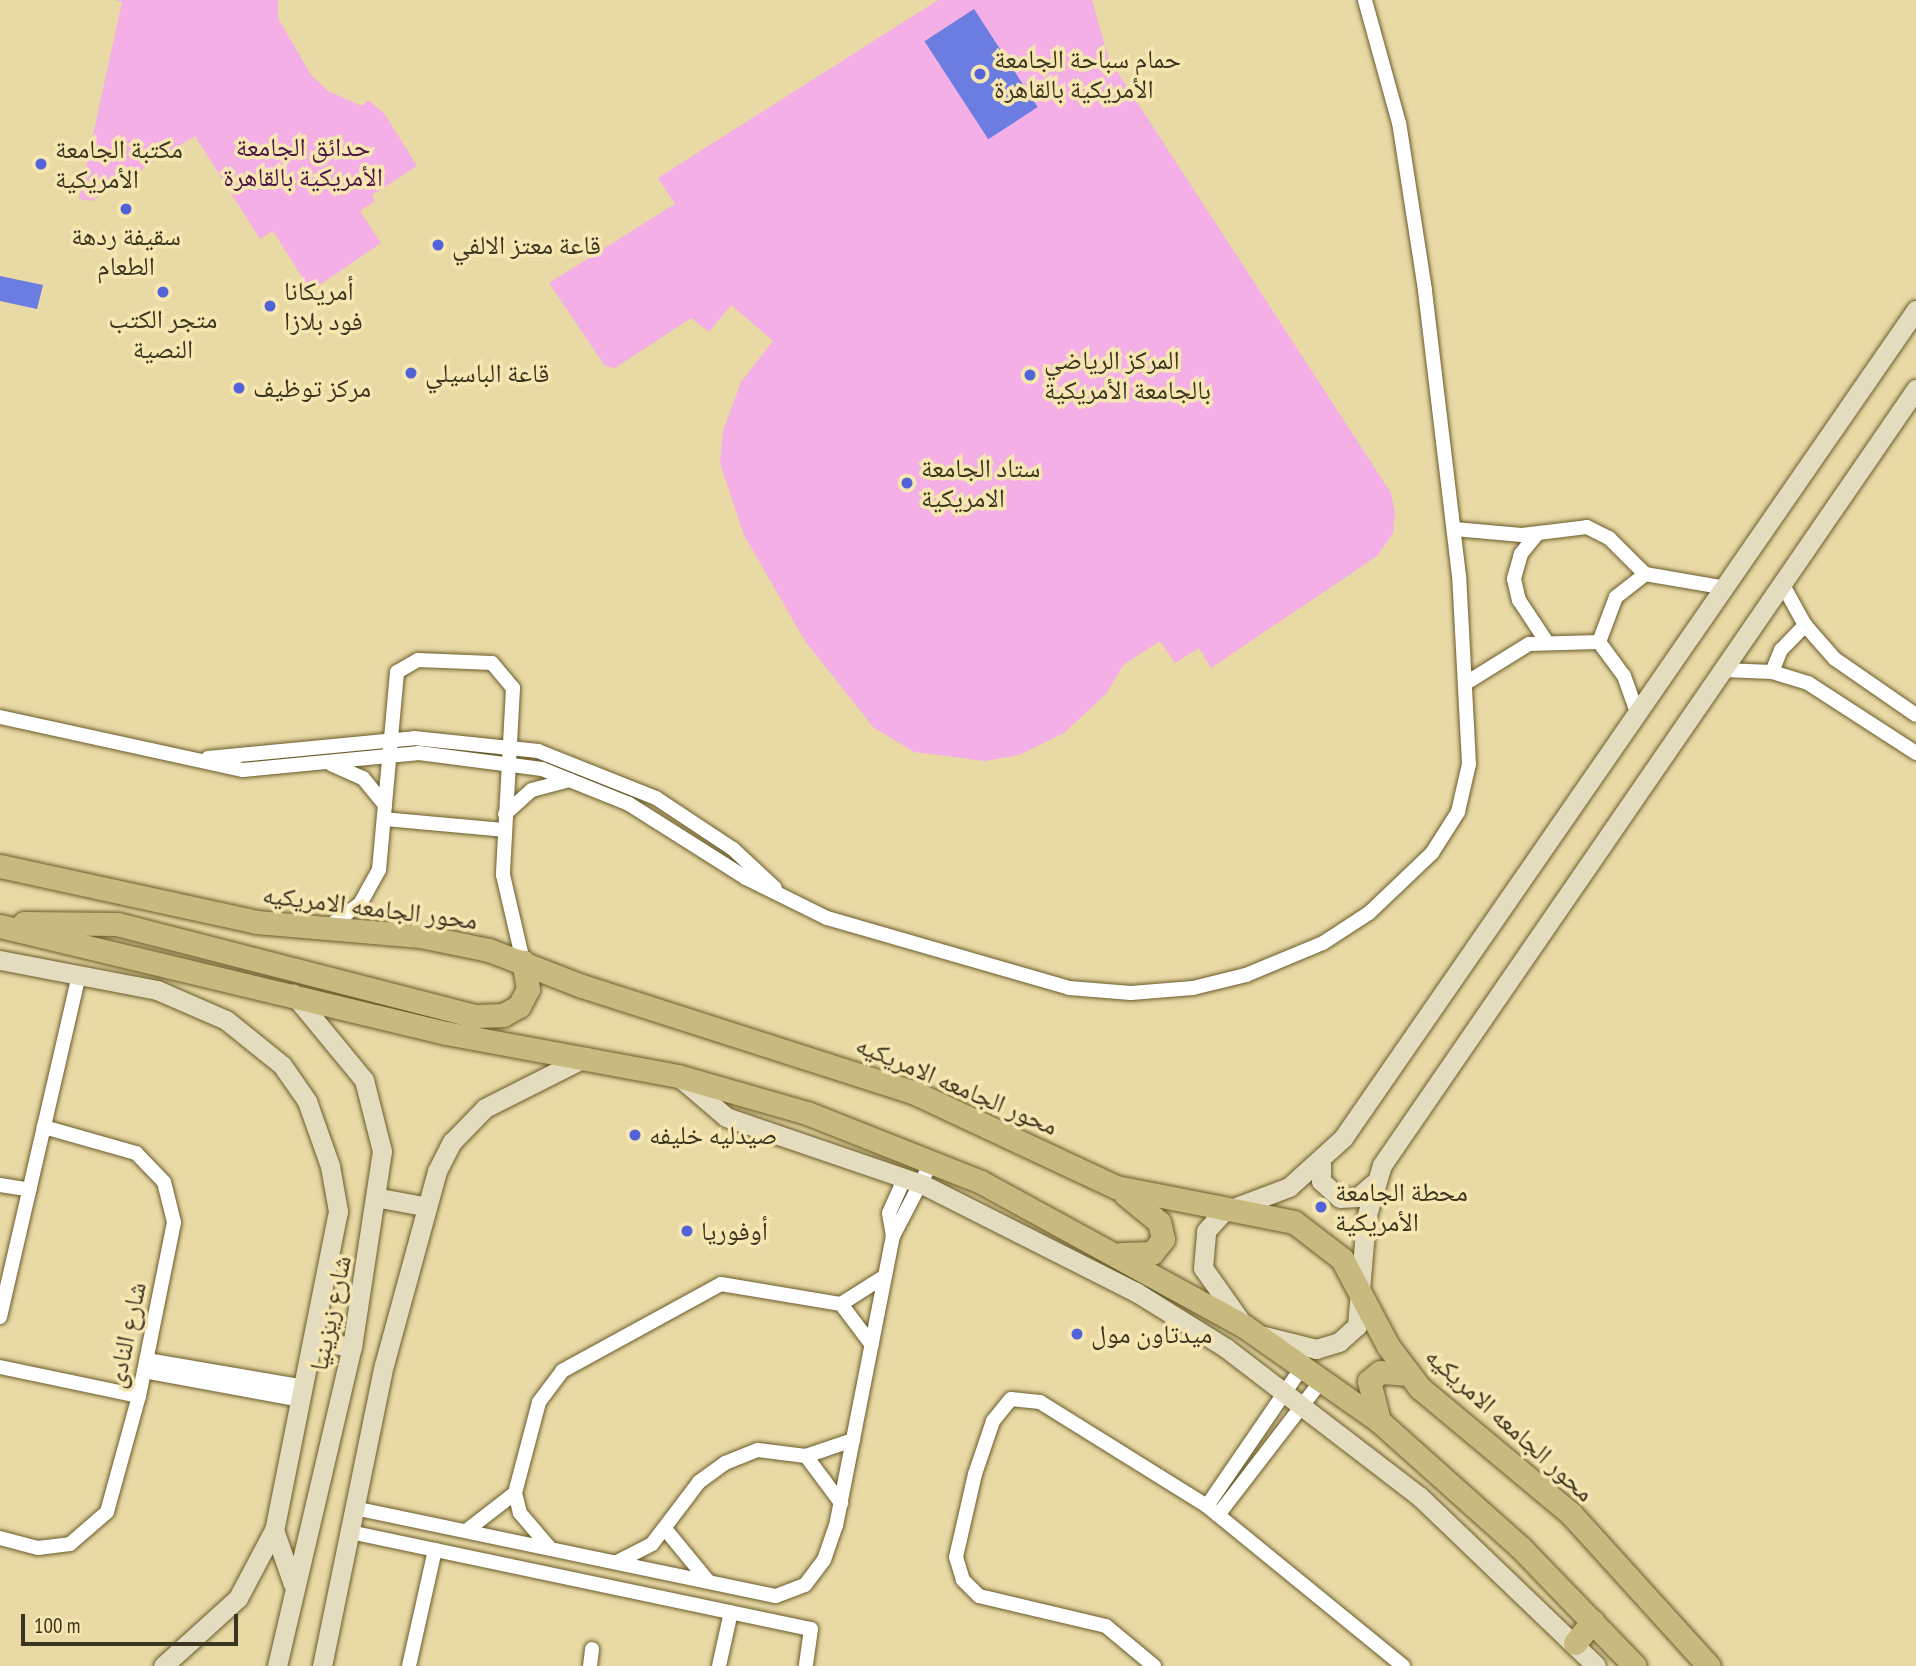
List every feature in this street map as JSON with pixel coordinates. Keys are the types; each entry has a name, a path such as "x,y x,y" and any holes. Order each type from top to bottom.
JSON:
{"main road":[{"path":"1373,1184 1357,1326 1328,1347 1304,1347 1248,1329 1208,1279 1200,1255 1213,1220 1234,1208 1272,1196 1321,1163 1638,715 1916,310"},
{"path":"1321,1163 1321,1181 1340,1198 1358,1197 1373,1184 1724,670 1784,587 1916,389"},
{"name":"محور الجامعه الامريكيه","path":"0,866 318,931 419,936 523,961 613,997 913,1092 1116,1187 1174,1202 1275,1215 1312,1232 1342,1259 1407,1374 1571,1514 1709,1666"},
{"path":"0,925 117,924 475,1016 503,1015 519,1006 528,989 523,961"},
{"path":"0,925 292,993 446,1033 588,1055 678,1076 807,1113 932,1161 1121,1254 1248,1329 1322,1380 1379,1422 1594,1621 1635,1666"},
{"path":"0,960 168,993 226,1020 282,1065 307,1101 330,1166 338,1211 315,1341 274,1530 238,1598 163,1666"},
{"name":"شارع زيزينيا","path":"277,1666 293,1584 352,1347 380,1198 382,1151 364,1080 345,1049 292,993"},
{"path":"321,1666 423,1206 452,1142 485,1108 588,1055"},
{"path":"678,1076 726,1117 914,1181 1136,1292 1303,1404 1419,1496 1596,1666"},
{"path":"1116,1187 1164,1233 1152,1253 1121,1254"},
{"path":"380,1198 423,1206"},
{"path":"315,1341 352,1347"},
{"path":"1379,1422 1369,1381 1380,1372 1407,1374"},
{"path":"274,1530 293,1584"},
{"path":"1575,1643 1594,1621"}],"street":[{"path":"0,717 262,771 388,755 509,761 575,780 629,804 786,900 870,933 1069,988 1162,992 1246,975 1346,929 1432,853 1465,788 1466,683 1454,529 1409,176 1365,0"},
{"path":"1454,529 1537,534 1587,527 1609,538 1645,574 1726,588"},
{"path":"1537,534 1521,554 1514,579 1519,600 1546,641"},
{"path":"1599,642 1616,597 1645,574"},
{"path":"1784,587 1805,625 1835,659 1916,715"},
{"path":"1772,672 1781,650 1805,625"},
{"path":"1466,683 1506,654 1546,641 1599,642"},
{"path":"1599,642 1624,676 1638,715"},
{"path":"318,931 351,912 368,893 382,858 392,683 401,667 418,660 492,663 508,676 510,745 504,830 507,910 523,961"},
{"path":"1724,670 1772,672 1825,691 1916,753"},
{"path":"189,758 389,739 510,745 594,769 656,798 733,849 786,900"},
{"path":"330,764 363,778 385,812 504,830"},
{"path":"505,814 532,790 575,780"},
{"path":"0,1318 79,975"},
{"name":"شارع النادى","path":"0,1538 54,1548 97,1525 113,1497 146,1365 174,1222 164,1182 136,1153 44,1127"},
{"path":"355,1508 776,1596 805,1585 824,1560 841,1503 893,1236 889,1213 932,1161"},
{"path":"0,1185 30,1190"},
{"path":"550,1549 520,1513 515,1493 543,1392 574,1364 722,1284 841,1304 885,1276"},
{"path":"841,1304 872,1345"},
{"path":"146,1365 303,1394"},
{"path":"0,1367 139,1396"},
{"path":"1213,1511 1265,1421 1303,1367"},
{"path":"1213,1511 1322,1380"},
{"path":"1154,1666 1106,1626 979,1596 963,1580 956,1556 987,1435 1004,1404 1030,1398 1213,1511 1403,1666"},
{"path":"1265,1421 1280,1432"},
{"path":"617,1562 666,1530 694,1488 725,1462 758,1450 806,1456 853,1440"},
{"path":"806,1456 841,1503"},
{"path":"466,1531 515,1493"},
{"path":"666,1530 709,1582"},
{"path":"350,1532 811,1629 806,1666"},
{"path":"409,1666 435,1550"},
{"path":"719,1666 731,1612"},
{"path":"590,1666 592,1649"}],"green space":[{"name":"حدائق الجامعة الأمريكية بالقاهرة","path":"114,0 278,0 278,18 311,75 328,91 362,106 368,100 384,113 417,166 372,195 375,201 360,211 381,243 311,291 273,231 260,239 195,136 92,201 79,199 122,2"},
{"name":"المركز الرياضي بالجامعة الأمريكية","path":"938,0 1092,0 1109,59 1391,493 1395,513 1393,533 1377,556 1211,668 1199,648 1175,663 1160,641 1123,665 1107,693 1064,733 1019,755 985,761 914,752 873,727 805,641 744,535 720,463 723,431 741,382 773,341 731,305 709,332 691,318 615,368 605,366 549,283 675,204 658,178"}],"water":[{"name":"حمام سباحة الجامعة الأمريكية بالقاهرة","path":"974,9 1038,107 988,139 925,41"},
{"path":"0,276 43,285 37,309 0,301"}],"place":[{"name":"حمام سباحة الجامعة الأمريكية بالقاهرة","path":"980,74"},
{"name":"مكتبة الجامعة الأمريكية","path":"41,164"},
{"name":"سقيفة ردهة الطعام","path":"126,209"},
{"name":"قاعة معتز الالفي","path":"438,245"},
{"name":"متجر الكتب النصية","path":"163,292"},
{"name":"أمريكانا فود بلازا","path":"270,306"},
{"name":"قاعة الباسيلي","path":"411,373"},
{"name":"المركز الرياضي بالجامعة الأمريكية","path":"1030,375"},
{"name":"مركز توظيف","path":"239,388"},
{"name":"ستاد الجامعة الامريكية","path":"907,483"},
{"name":"صيدليه خليفه","path":"635,1135"},
{"name":"محطة الجامعة الأمريكية","path":"1321,1207"},
{"name":"أوفوريا","path":"687,1231"},
{"name":"ميدتاون مول","path":"1077,1334"}]}
